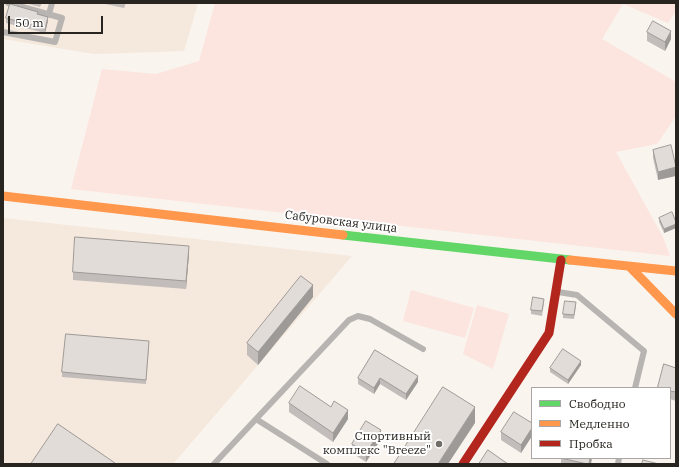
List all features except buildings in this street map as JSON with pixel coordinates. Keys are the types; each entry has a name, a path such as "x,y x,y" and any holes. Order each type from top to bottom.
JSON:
{"street":[{"name":"Сабуровская улица","path":"3,196 110,207 561,260 676,271"},
{"path":"463,464 549,333 557,292 561,260"},
{"path":"630,267 676,314"}],"lane":[{"path":"3,32 55,42 62,18 8,3"},
{"path":"49,14 52,3"},
{"path":"557,292 577,295 644,351 636,387"},
{"path":"214,464 349,320 358,316 370,319 423,349"},
{"path":"256,419 327,464"}],"shaded area":[{"path":"3,3 198,3 184,51 94,54 3,39"},
{"path":"215,3 676,3 676,11 668,23 623,4 602,39 676,82 676,116 657,144 616,152 663,237 670,256 71,189 102,69 156,74 199,61"},
{"path":"3,218 352,256 173,464 3,464"},
{"path":"411,290 474,308 465,338 403,321"},
{"path":"477,305 509,314 493,369 463,354"}],"traffic: fast":[{"path":"343,235 570,260"}],"traffic: slow":[{"path":"3,196 343,235"},
{"path":"570,260 676,271"},
{"path":"630,267 676,314"}],"traffic: jam":[{"path":"463,464 549,333 561,260"}],"place":[{"name":"Спортивный комплекс \"Breeze\"","path":"439,444"}]}
